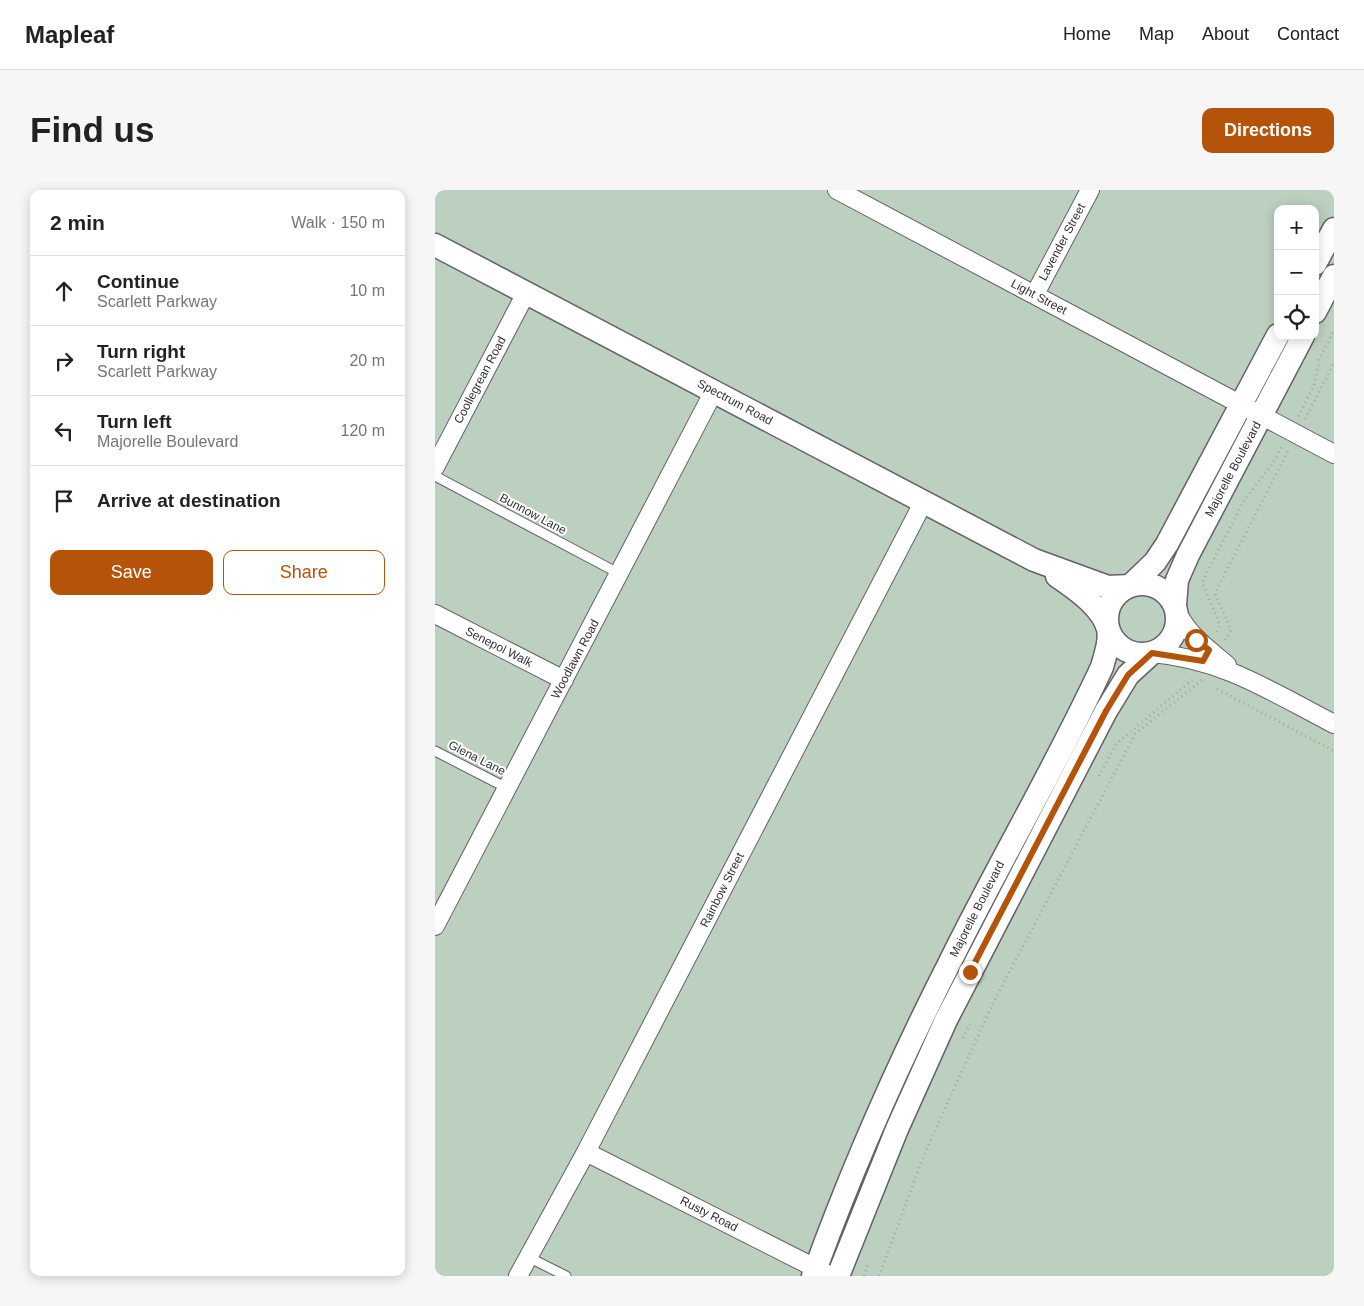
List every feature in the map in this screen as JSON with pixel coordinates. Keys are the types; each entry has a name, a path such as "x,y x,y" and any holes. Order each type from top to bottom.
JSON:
{"street":[{"name":"Light Street","path":"837,190 1035,294 1240,406 1334,454"},
{"name":"Lavender Street","path":"1035,294 1089,190"},
{"path":"1319,257 1334,229"},
{"name":"Spectrum Road","path":"435,245 1034,560 1073,588 1094,607 1108,629"},
{"path":"1319,304 1334,276"},
{"name":"Coollegrean Road","path":"435,467 526,293"},
{"name":"Majorelle Boulevard","path":"1130,586 1155,562 1167,544 1275,340"},
{"name":"Majorelle Boulevard","path":"1176,609 1176,589 1182,566 1301,340"},
{"name":"Woodlawn Road","path":"435,926 714,391"},
{"name":"Rainbow Street","path":"518,1276 530,1258 586,1152 924,501"},
{"name":"Spectrum Road","path":"1034,560 1108,587 1130,586"},
{"path":"1212,657 1187,657 1152,653 1138,655 1128,652 1119,646 1108,629 1107,617 1110,605 1116,595 1130,586 1150,584 1162,589 1176,609 1185,628 1212,657 1239,674 1334,724"},
{"path":"1152,653 1169,643 1176,633 1176,609"},
{"name":"Senepol Walk","path":"435,614 564,680"},
{"name":"Majorelle Boulevard","path":"820,1273 878,1117 951,960 1102,667 1107,648 1108,629"},
{"name":"Majorelle Boulevard","path":"838,1276 897,1129 970,972 1106,711 1128,675 1152,653"},
{"name":"Rusty Road","path":"586,1152 820,1273"}],"lane":[{"name":"Bunnow Lane","path":"435,476 620,574"},
{"name":"Glena Lane","path":"435,751 507,788"},
{"path":"530,1258 565,1276"}],"path":[{"path":"1212,657 1231,630 1215,593 1293,433 1314,386 1319,360 1334,330"},
{"path":"879,1276 924,1155 993,1003 1135,734 1202,681 1212,657 1221,625 1202,582 1243,502 1271,466 1293,433 1334,363"},
{"path":"1097,779 1116,744 1195,677 1334,751"},
{"path":"963,1040 971,1022"},
{"path":"864,1276 870,1260"}],"green space":[{"path":"435,190 1334,190 1334,1276 435,1276"}],"route":[{"path":"970,972 1106,711 1128,675 1152,653 1203,661 1209,650 1196,640"}]}
